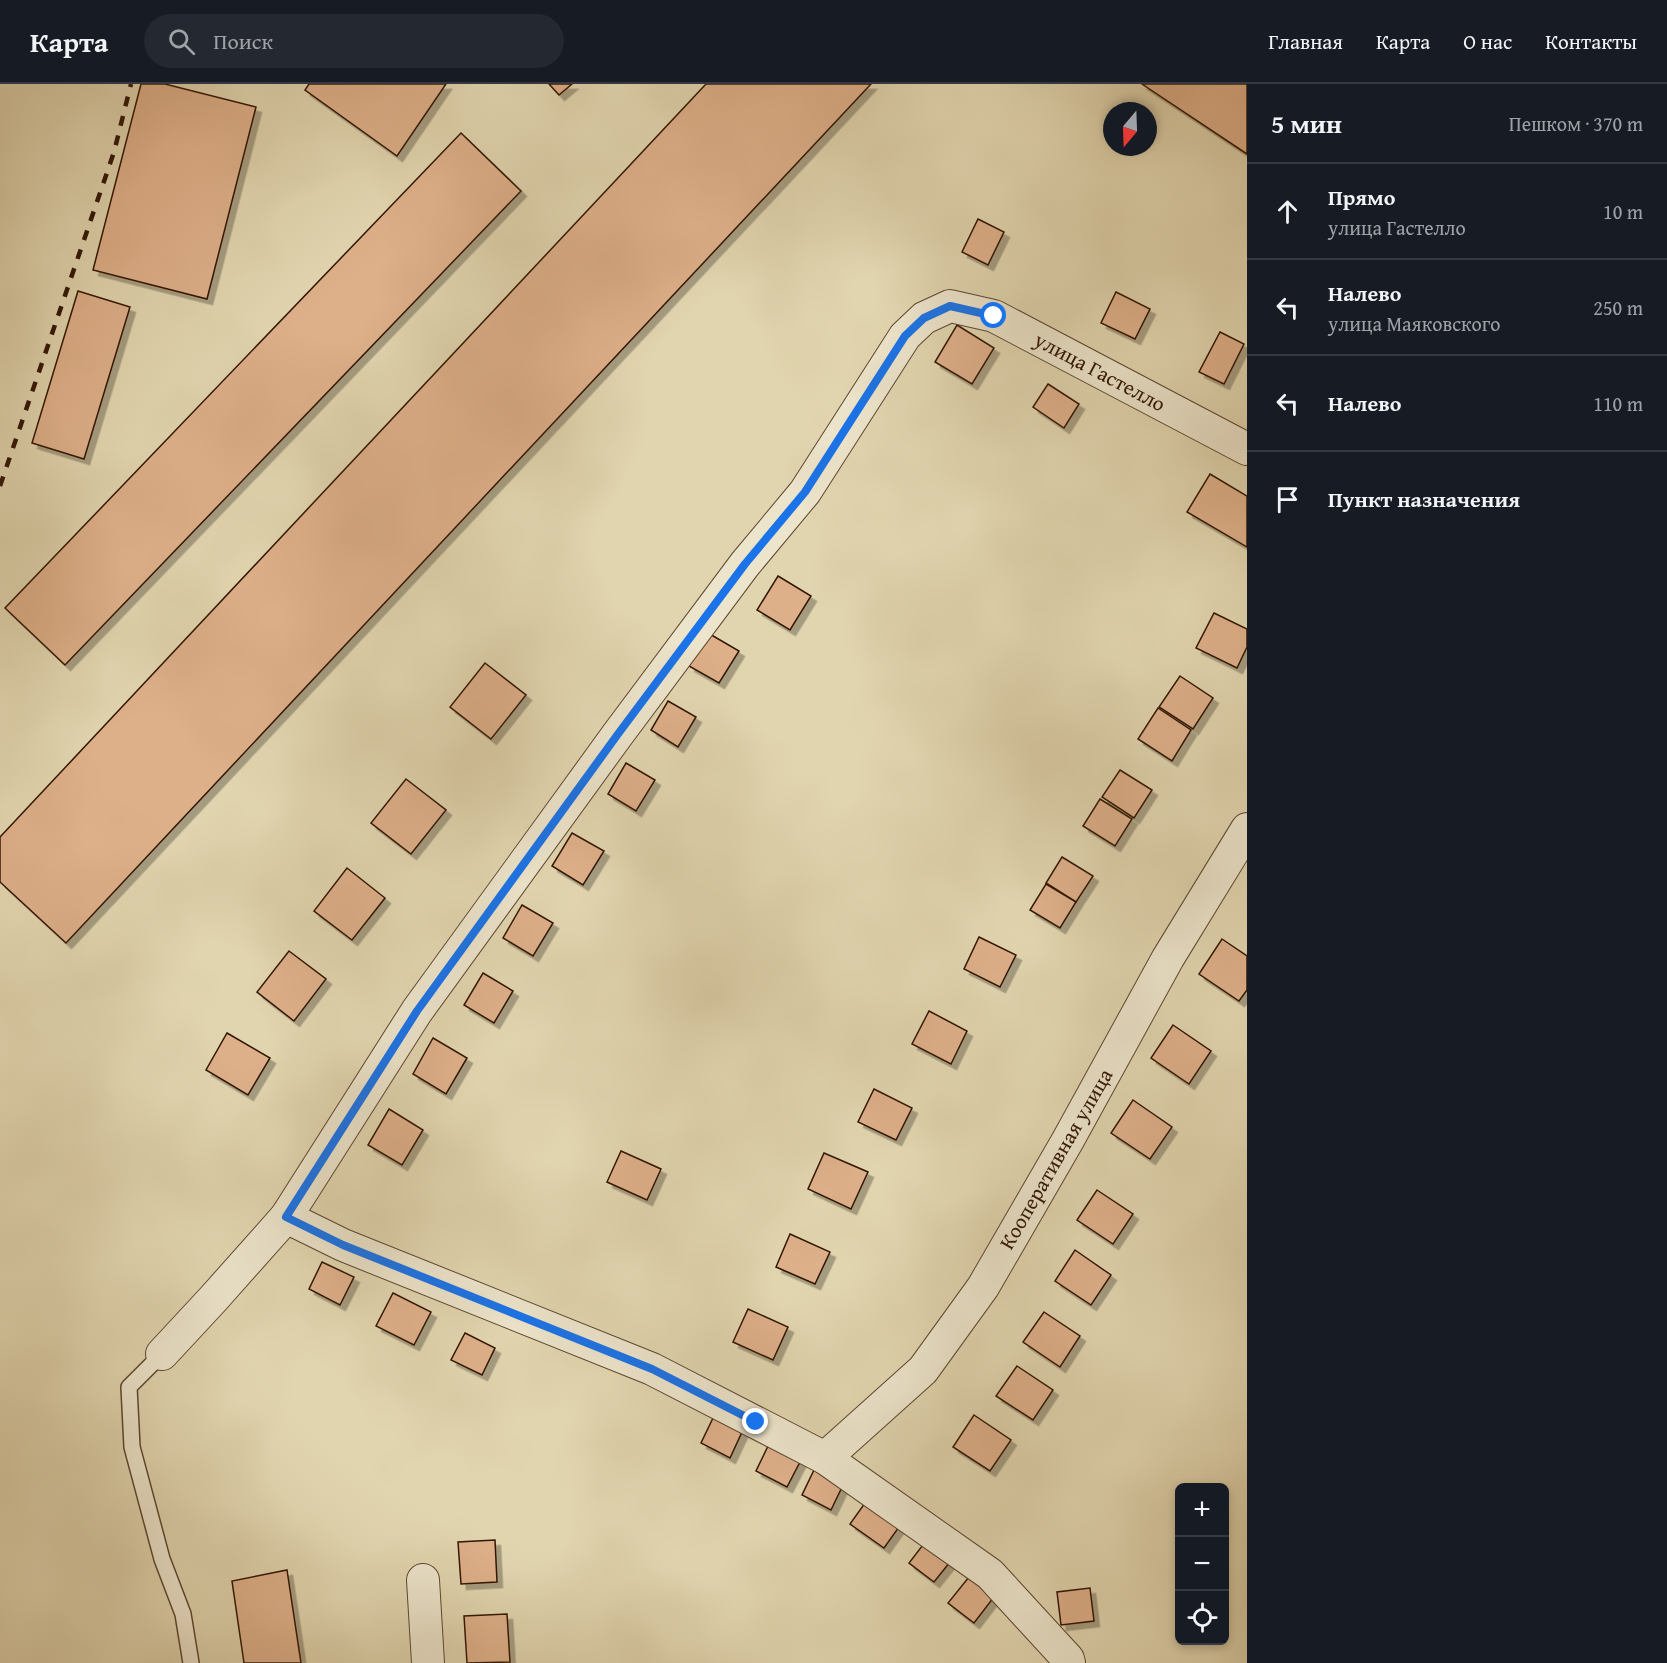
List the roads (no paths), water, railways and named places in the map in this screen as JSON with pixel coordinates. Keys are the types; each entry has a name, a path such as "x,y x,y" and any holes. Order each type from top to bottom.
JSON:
{"street":[{"name":"улица Гастелло","path":"286,1217 417,1011 618,734 745,564 805,492 905,336 924,318 950,306 994,316 1247,449"},
{"name":"Кооперативная улица","path":"825,1458 923,1370 983,1287 1068,1140 1168,958 1247,829"},
{"path":"162,1354 286,1217 343,1245 652,1369 825,1458 990,1574 1068,1659 1069,1663"},
{"path":"423,1580 428,1663"}],"lane":[{"path":"162,1354 129,1387 132,1447 162,1559 183,1614 191,1663"}],"railway":[{"path":"0,486 114,152 131,84"}]}
